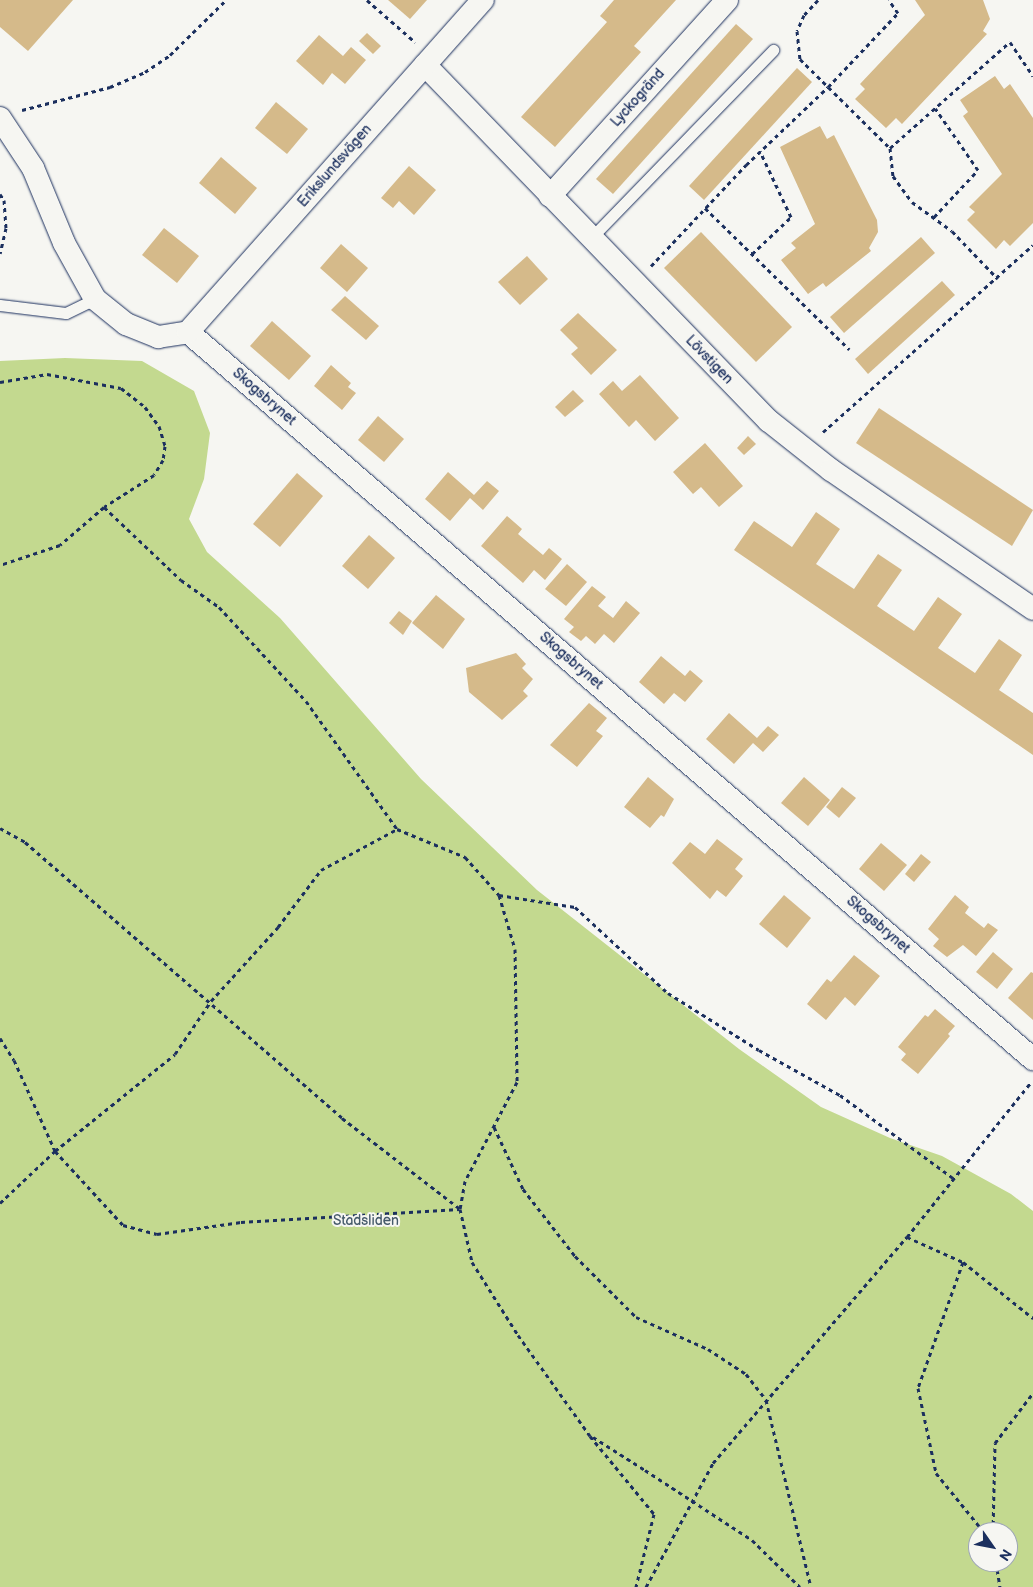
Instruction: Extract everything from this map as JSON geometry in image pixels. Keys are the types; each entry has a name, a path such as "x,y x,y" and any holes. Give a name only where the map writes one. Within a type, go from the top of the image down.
{"street":[{"name":"Erikslundsvägen","path":"188,332 482,0"},
{"name":"Lyckogränd","path":"550,196 727,0"},
{"name":"Lövstigen","path":"425,65 769,421 804,449 1033,609"},
{"path":"9,115 64,242 95,299 126,324 158,337 188,332"},
{"name":"Skogsbrynet","path":"188,332 1033,1059"}],"lane":[{"path":"591,238 773,50"},
{"path":"0,305 66,313 95,299"}],"path":[{"path":"9,115 110,87 145,72 170,55 226,0"},
{"path":"367,0 415,42 425,65"},
{"path":"818,0 804,15 797,32 800,59 890,148 893,176 912,202 934,217 998,278"},
{"path":"635,284 760,151 828,87 898,13 889,0"},
{"path":"890,148 1010,42 1033,76"},
{"path":"934,217 978,170 935,108"},
{"path":"752,254 791,217 760,151"},
{"path":"0,194 4,200 6,228 0,253"},
{"path":"705,208 848,349"},
{"path":"804,449 1033,245"},
{"path":"0,382 47,374 86,379 121,388 145,407 159,426 165,446 163,460 154,475 104,506 60,545 0,564"},
{"path":"104,506 182,580 219,607 306,700 397,829 465,857 499,895 516,949 517,1082 465,1180 460,1209 472,1262 518,1335 590,1436 654,1514 636,1587"},
{"path":"0,828 25,842 211,1001 342,1118 460,1209"},
{"path":"0,1203 55,1151 175,1054 211,1001 278,927 321,870 397,829"},
{"path":"499,895 575,907 668,993 759,1050 840,1095 953,1178"},
{"path":"0,1038 14,1060 55,1151 123,1225 157,1234 241,1222 460,1209"},
{"path":"646,1587 713,1463 907,1237 1033,1080"},
{"path":"494,1126 523,1189 575,1256 636,1317 708,1349 746,1374 766,1400 811,1587"},
{"path":"907,1237 963,1262 1033,1318"},
{"path":"963,1262 918,1388 936,1473 976,1522"},
{"path":"993,1522 995,1443 1033,1393"},
{"path":"590,1436 752,1540 800,1587"},
{"path":"998,1572 1000,1587"}],"green space":[{"name":"Stadsliden","path":"65,358 142,361 194,391 210,433 204,479 189,519 207,552 280,618 421,779 537,890 739,1049 821,1107 890,1138 942,1156 1011,1194 1033,1211 1033,1587 0,1587 0,361"}],"building":[{"path":"0,0 73,0 28,51 0,27"},
{"path":"388,0 427,0 410,19"},
{"path":"614,0 676,0 634,46 641,52 555,147 521,117 607,22 600,16"},
{"path":"915,0 983,0 990,19 983,31 987,34 902,124 896,118 886,128 855,99 865,89 860,84 925,15"},
{"path":"736,24 753,39 613,194 596,179"},
{"path":"367,33 381,46 373,54 359,41"},
{"path":"319,35 343,56 351,47 366,60 345,84 332,73 323,85 296,61"},
{"path":"797,68 812,82 704,200 689,186"},
{"path":"995,76 1004,89 1010,84 1033,118 1033,223 1010,246 1004,240 996,249 967,220 975,212 969,207 1002,174 963,116 968,112 960,100"},
{"path":"276,102 308,129 287,154 255,128"},
{"path":"820,126 827,139 834,135 877,220 878,232 869,248 871,251 826,287 823,283 808,294 781,260 796,248 791,243 815,224 780,147"},
{"path":"221,157 257,188 235,214 199,183"},
{"path":"409,166 436,190 414,215 399,201 393,208 381,198"},
{"path":"164,228 199,256 177,283 142,255"},
{"path":"701,232 792,327 756,362 664,268"},
{"path":"921,237 935,253 844,333 830,317"},
{"path":"341,244 368,268 347,292 320,268"},
{"path":"527,256 548,279 520,305 498,282"},
{"path":"942,281 955,295 868,374 855,359"},
{"path":"345,296 379,326 366,340 331,310"},
{"path":"578,313 617,350 591,375 571,354 578,348 560,330"},
{"path":"272,321 311,356 289,380 250,346"},
{"path":"331,365 351,383 348,387 356,393 342,410 314,386"},
{"path":"640,375 679,418 655,441 636,420 629,427 599,394 613,381 622,391"},
{"path":"573,390 584,401 565,417 555,407"},
{"path":"879,408 1033,510 1012,546 856,443"},
{"path":"378,416 404,439 384,462 358,440"},
{"path":"748,436 756,444 744,455 737,448"},
{"path":"705,443 743,486 719,507 701,487 693,494 673,472"},
{"path":"448,472 474,495 487,481 499,491 483,510 470,498 450,521 425,499"},
{"path":"297,473 323,496 280,547 253,524"},
{"path":"816,512 840,529 816,564 854,589 878,554 902,570 877,606 914,631 938,597 962,614 938,648 975,673 999,639 1022,655 999,690 1033,713 1033,755 734,550 754,521 792,547"},
{"path":"507,516 522,529 518,534 543,555 549,548 562,559 545,580 534,570 523,583 481,546"},
{"path":"369,535 395,558 368,589 342,566"},
{"path":"567,564 587,582 566,606 545,589"},
{"path":"592,586 606,597 598,606 613,618 626,601 640,613 614,643 604,634 595,644 586,636 581,641 569,632 574,627 564,619"},
{"path":"436,595 465,619 443,649 412,623"},
{"path":"399,611 412,621 403,635 389,623"},
{"path":"516,653 526,664 522,668 533,679 523,691 528,696 502,720 469,692 466,668"},
{"path":"661,656 685,676 690,670 703,681 685,702 674,693 664,704 639,682"},
{"path":"589,703 607,718 596,731 603,736 577,767 550,745"},
{"path":"729,713 757,738 768,726 779,735 763,752 753,743 734,764 706,739"},
{"path":"648,777 674,799 664,817 661,815 650,828 624,807"},
{"path":"804,777 830,800 808,826 781,803"},
{"path":"842,787 856,798 839,818 826,807"},
{"path":"717,839 743,859 735,869 743,876 726,897 717,890 710,899 672,863 690,842 705,854"},
{"path":"881,843 907,865 884,891 859,869"},
{"path":"921,854 931,862 914,882 905,874"},
{"path":"784,895 811,918 787,948 759,924"},
{"path":"955,895 969,907 965,913 984,928 988,923 998,930 976,956 963,945 947,957 933,946 939,939 928,929"},
{"path":"993,952 1013,969 997,989 976,972"},
{"path":"854,955 880,976 855,1006 845,997 826,1020 807,1004 827,979 831,982"},
{"path":"1031,972 1033,973 1033,1020 1008,998"},
{"path":"935,1009 955,1026 948,1034 950,1036 918,1074 901,1060 906,1054 898,1047 925,1015 928,1017"}]}
